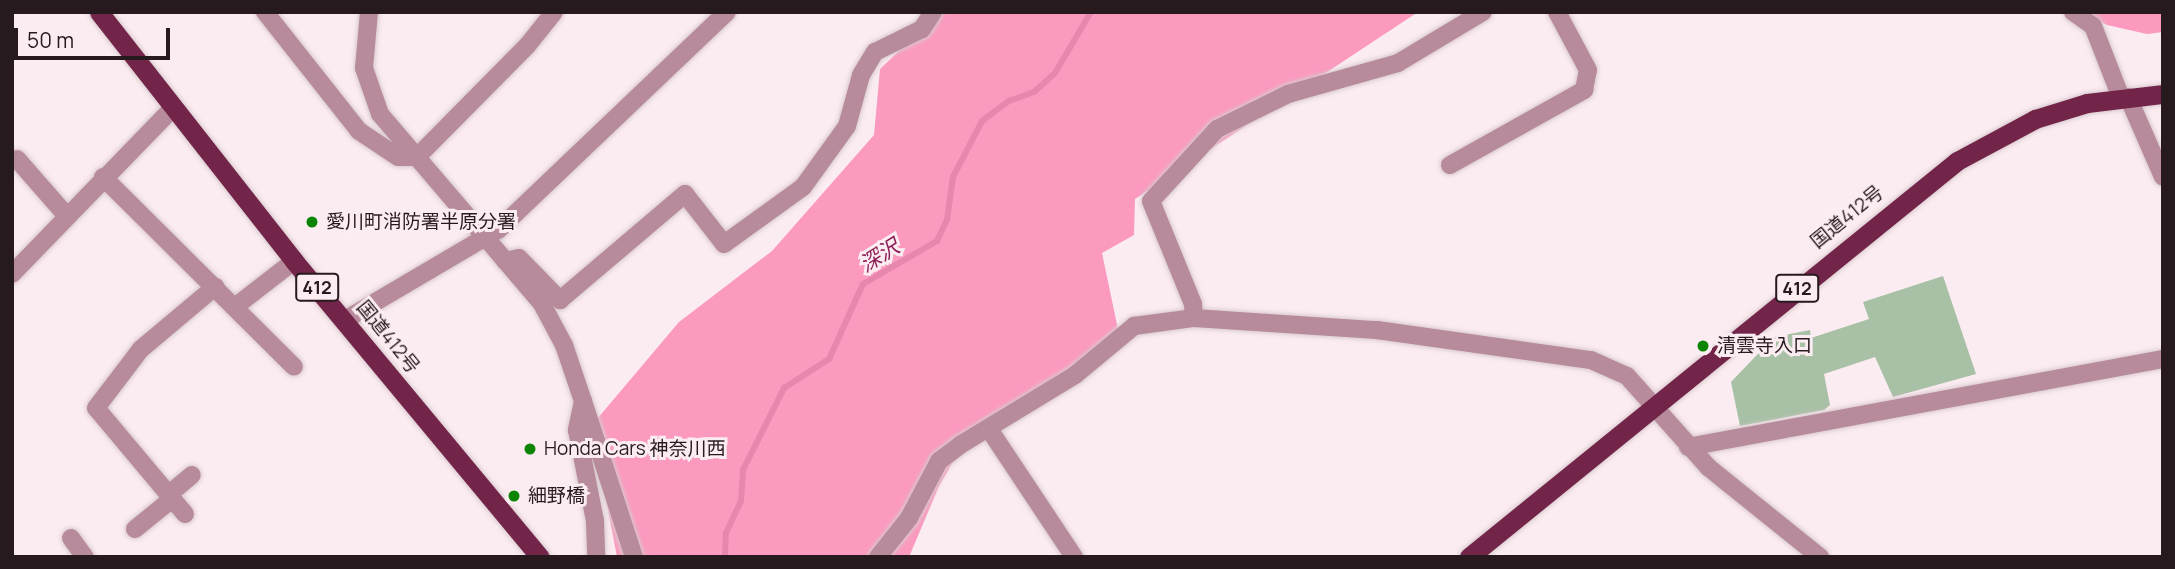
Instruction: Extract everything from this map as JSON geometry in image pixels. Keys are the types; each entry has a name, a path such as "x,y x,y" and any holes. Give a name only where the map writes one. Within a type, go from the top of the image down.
{"highway":[{"name":"国道412号","path":"99,12 294,261 540,557"},
{"name":"国道412号","path":"1469,557 1957,161 2035,119 2124,97 2163,94"}],"street":[{"path":"265,12 359,131 398,157 417,157 527,46 554,12"},
{"path":"369,12 364,68 368,90 380,114 505,261 554,324 583,401 634,557"},
{"path":"345,320 498,230 727,12"},
{"path":"505,261 519,258 559,300 685,194 724,244 803,187 847,126 861,75 875,52 922,29 933,12"},
{"path":"1194,318 1193,304 1151,201 1217,129 1288,94 1398,63 1483,12"},
{"path":"1450,165 1584,90 1588,70 1557,12"},
{"path":"2073,12 2093,26 2163,177"},
{"path":"12,275 50,241 65,215 173,108"},
{"path":"17,159 65,215"},
{"path":"103,177 236,306 294,367"},
{"path":"236,306 294,261"},
{"path":"185,514 96,408 139,368 141,349 215,287"},
{"path":"878,557 909,518 939,461 1075,375 1134,326 1194,318 1341,326 1551,352 1591,360 1626,376 1656,404 1661,419 1688,447 1819,556"},
{"path":"1688,447 2163,359"},
{"path":"583,401 577,430 595,521 596,557"},
{"path":"989,429 1074,557"},
{"path":"101,444 115,432"},
{"path":"135,529 192,475"},
{"path":"71,538 85,557"}],"shaded area":[{"path":"940,12 1418,12 1135,199 1134,235 1102,253 1120,339 968,436 939,486 909,557 617,557 592,425 679,322 772,251 874,135 880,69"},
{"path":"2081,12 2163,12 2163,32 2147,34 2107,25"}],"building":[{"path":"1943,276 1976,374 1893,397 1875,357 1824,374 1830,405 1824,410 1740,426 1731,382 1774,337 1810,330 1811,338 1869,319 1863,302"}],"waterway":[{"name":"深沢","path":"725,557 726,533 741,501 743,470 784,388 829,359 863,284 937,241 947,220 953,177 982,121 1009,101 1034,92 1055,73 1091,12"}],"place":[{"name":"愛川町消防署半原分署","path":"312,222"},
{"name":"清雲寺入口","path":"1703,346"},
{"name":"Honda Cars 神奈川西","path":"530,449"},
{"name":"細野橋","path":"514,496"}]}
